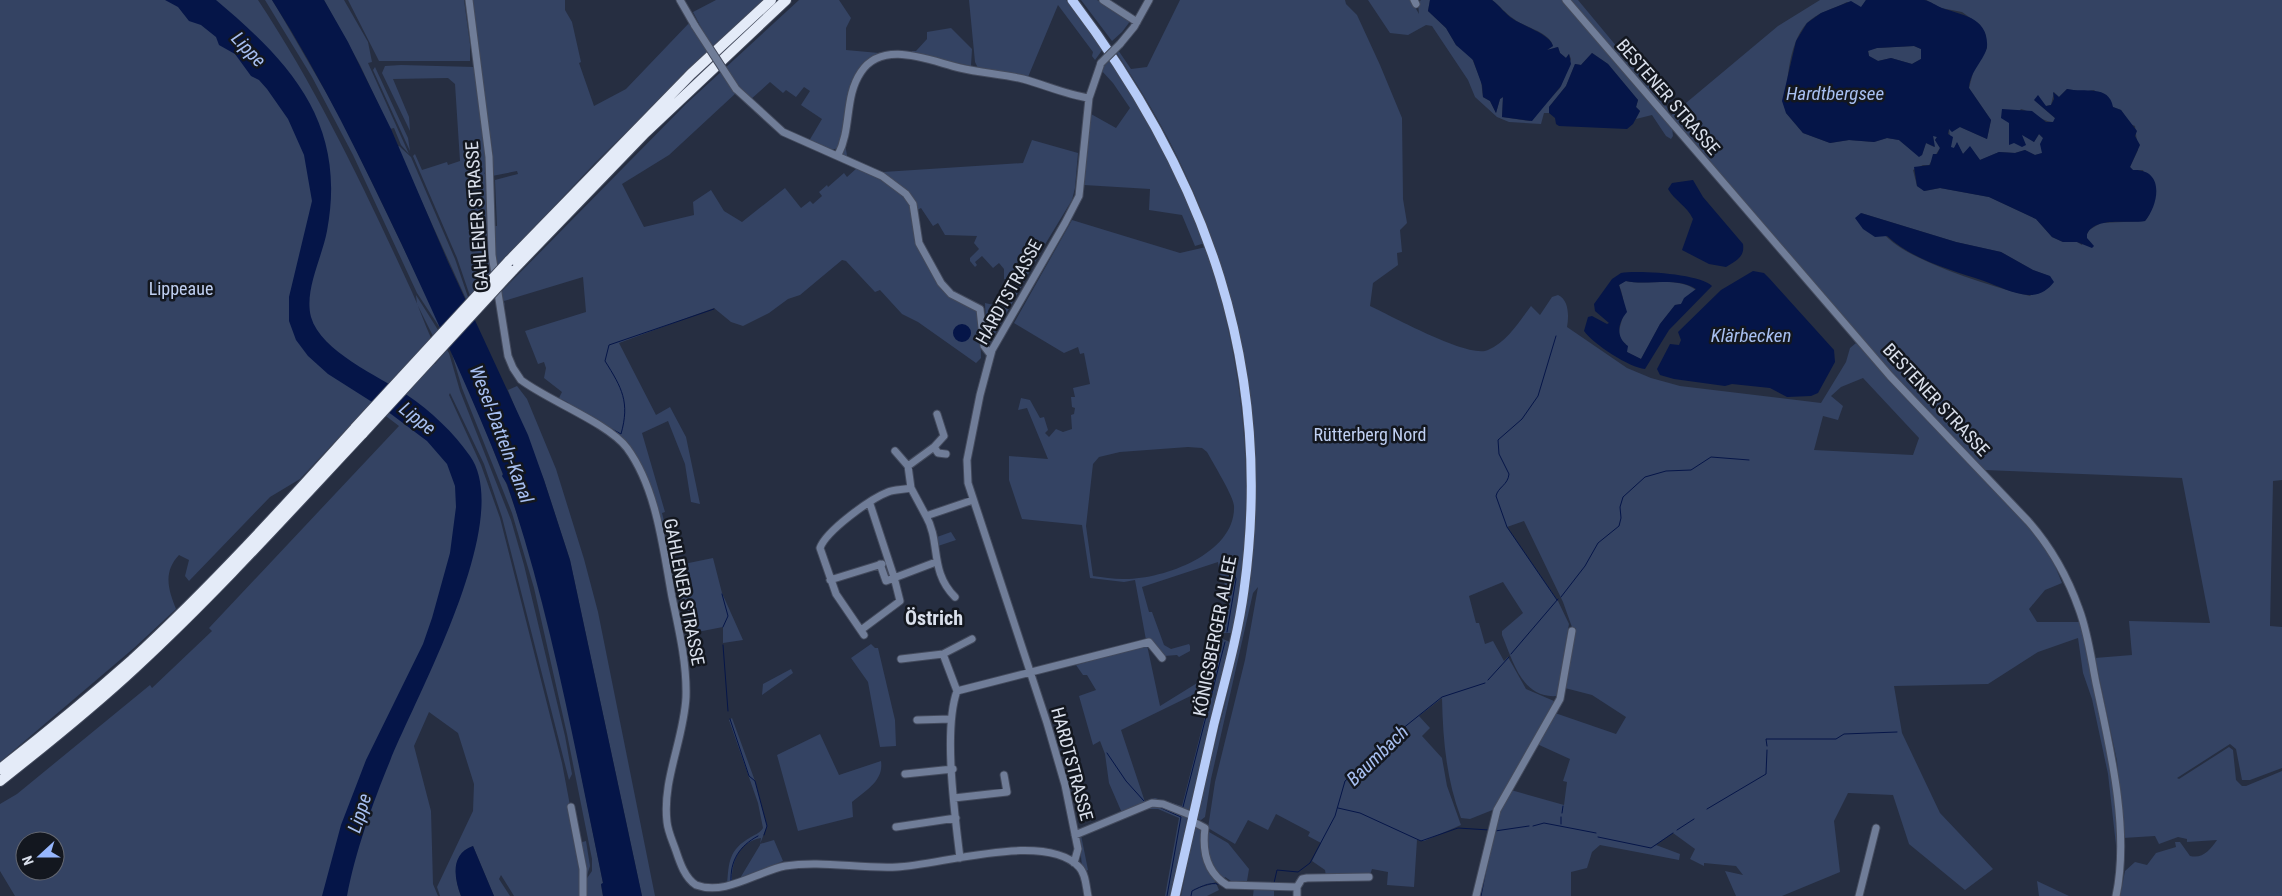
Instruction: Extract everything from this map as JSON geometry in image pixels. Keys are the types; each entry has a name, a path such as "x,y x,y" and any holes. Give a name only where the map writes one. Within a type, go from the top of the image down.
{"highway":[{"path":"0,781 58,735 188,610 645,133 786,0"},
{"path":"360,430 509,261 691,74 770,1"},
{"path":"0,769 134,663"}],"main road":[{"name":"KÖNIGSBERGER ALLEE","path":"1072,0 1143,103 1180,172 1208,239 1227,300 1241,363 1251,459 1251,525 1244,591 1175,896"}],"street":[{"name":"GAHLENER STRASSE","path":"469,0 489,157 492,255 508,356 521,380 620,441 634,459 648,491 661,542 683,653 686,698 667,799 667,824 685,873 691,882 703,893 718,892 729,890 769,871 788,866 896,867 1023,850 1057,856 1074,863"},
{"path":"680,0 736,89 783,132 888,179 911,200 914,208 916,233 922,250 951,294 980,309 984,346 990,354"},
{"path":"1103,0 1137,22"},
{"name":"HARDTSTRASSE","path":"1074,863 1078,849 1065,785 968,484 967,460 990,354 1074,207 1081,185 1088,98 1101,63 1120,44 1137,22 1149,0"},
{"name":"BESTENER STRASSE","path":"1566,0 1890,376 2028,521 2045,543 2073,595 2083,621 2112,758 2116,780 2122,872 2116,896"},
{"path":"838,155 845,139 850,96 854,84 869,64 890,55 919,58 960,68 1008,75 1088,98"},
{"path":"908,466 934,447 944,436 937,414"},
{"path":"934,447 938,453 946,454"},
{"path":"895,451 908,466 910,488 930,522 936,562 948,590 954,597"},
{"path":"870,504 900,599 899,604 862,632 836,594 820,552 822,544 835,529 886,492 910,488"},
{"path":"926,516 974,500"},
{"path":"830,580 889,561"},
{"path":"880,564 886,580 936,562"},
{"path":"1476,896 1497,810 1560,699 1572,631"},
{"path":"901,659 943,654 972,639"},
{"path":"957,691 1149,642 1162,658"},
{"path":"943,654 957,691 952,705 951,719 954,798 960,858"},
{"path":"917,720 951,719"},
{"path":"905,774 953,769"},
{"path":"954,798 1007,792 1004,775"},
{"path":"1076,835 1152,803 1163,804 1193,819 1205,828 1203,846 1205,858 1223,883 1230,886 1297,887"},
{"path":"571,807 583,869 583,896"},
{"path":"896,827 956,818"},
{"path":"1860,896 1876,828"},
{"path":"1074,863 1083,874 1088,896"},
{"path":"1297,896 1297,887 1302,879 1369,877"}],"green space":[{"name":"Lippeaue","path":"0,0 258,0 321,106 377,217 415,298 431,338 424,347 435,364 447,350 449,353 460,391 511,520 524,565 565,736 572,774 569,780 502,517 484,464 450,393 449,395 481,465 500,518 562,763 582,869 581,896 514,896 501,875 499,879 510,896 494,896 473,846 461,855 456,868 461,896 440,896 437,887 473,811 474,784 458,733 429,712 414,746 431,811 433,884 438,896 15,896 0,871 0,804 17,794 150,685 152,688 212,631 209,628 399,426 370,404 300,479 270,497 189,581 185,576 189,560 179,555 171,568 168,581 176,609 134,648 0,762"},
{"path":"265,0 272,0 342,120 441,326 440,328 417,293 353,155 312,77"},
{"path":"324,0 344,0 368,42 372,62 368,63 409,154 401,145 394,128 390,129 360,65"},
{"path":"348,0 464,0 470,44 470,61 379,61"},
{"path":"471,0 565,0 565,10 572,22 581,62 579,63 594,106 626,89 691,21 710,50 595,163 496,268 493,226 497,226 495,180 518,174 517,171 492,176 493,155"},
{"path":"716,0 763,0 712,48 693,12"},
{"path":"799,0 839,0 851,18 846,28 846,50 879,53 866,62 858,72 853,83 839,148 831,150 809,141 822,119 801,105 810,91 804,87 796,97 786,90 783,93 770,82 750,100 740,98 736,93 669,155 622,184 644,227 694,215 693,202 711,190 724,211 742,222 785,188 801,208 810,201 813,204 822,196 819,192 827,185 828,187 844,173 847,177 858,167 894,185 912,204 917,245 946,294 980,312 981,358 976,363 918,322 902,314 880,290 875,292 846,261 842,260 800,295 788,299 769,313 743,326 731,322 714,308 619,343 656,415 670,407 686,437 700,504 691,502 685,464 668,421 642,433 665,512 662,513 666,529 661,530 627,446 558,400 562,392 544,378 546,368 544,362 538,364 525,331 586,312 583,277 504,301 505,306 499,294 686,104"},
{"path":"969,0 1066,0 1103,49 1095,60 1092,56 1093,52 1058,5 1028,77 978,68 975,62"},
{"path":"1081,0 1097,0 1131,20 1112,41"},
{"name":"Rütterberg Nord","path":"1180,0 1345,0 1346,4 1357,15 1402,118 1403,199 1407,223 1400,230 1402,252 1397,253 1398,265 1373,283 1370,306 1448,343 1478,351 1488,350 1507,337 1531,306 1540,315 1552,297 1558,295 1562,297 1566,304 1568,313 1567,327 1627,368 1651,378 1680,386 1821,403 1846,362 1850,348 1856,343 2028,522 2051,556 2062,583 2045,590 2029,609 2037,622 2082,622 2102,716 2115,798 2119,872 2108,774 2092,699 2083,673 2078,638 2038,652 1988,684 1894,686 1902,733 1940,813 1993,869 1965,890 1909,844 1893,795 1848,793 1834,821 1840,872 1782,896 1736,896 1725,871 1743,875 1736,866 1704,863 1704,866 1690,859 1695,849 1673,833 1654,846 1656,845 1680,854 1679,860 1600,845 1592,852 1587,868 1571,872 1571,896 1478,896 1498,812 1511,790 1564,805 1567,782 1563,781 1570,759 1537,744 1555,713 1616,734 1626,717 1592,695 1565,688 1576,628 1573,630 1563,602 1524,521 1507,527 1558,601 1569,624 1557,696 1545,695 1535,691 1527,685 1515,667 1502,631 1523,613 1503,582 1469,596 1476,623 1479,623 1485,644 1493,641 1504,661 1508,657 1526,689 1554,701 1495,809 1470,819 1461,818 1452,788 1444,744 1442,698 1419,716 1430,728 1422,736 1442,758 1447,786 1461,825 1424,841 1417,840 1414,887 1387,885 1388,872 1372,869 1370,875 1326,876 1325,870 1312,861 1321,843 1308,836 1310,832 1276,814 1268,830 1248,820 1235,844 1208,828 1215,782 1245,660 1258,587 1253,593 1211,779 1205,817 1201,820 1196,819 1231,677 1248,591 1255,483 1252,429 1237,323 1223,272 1205,221 1169,140 1116,52 1118,50 1131,69 1147,67","holes":["1863,378 1919,438 1913,455 1814,450 1823,416 1838,420 1843,406 1831,396 1841,387"]},
{"path":"1368,0 1411,0 1419,14 1418,3 1421,0 1430,0 1428,11 1446,28 1456,45 1471,56 1481,81 1483,97 1490,101 1496,113 1500,99 1503,97 1502,117 1530,121 1560,88 1571,59 1569,54 1566,58 1560,53 1558,47 1547,50 1553,46 1547,37 1518,22 1492,0 1564,0 1672,127 1673,136 1671,139 1666,136 1652,115 1636,119 1640,111 1636,107 1638,100 1608,64 1592,53 1581,65 1575,64 1566,86 1549,107 1549,113 1544,113 1541,124 1509,122 1497,117 1475,97 1468,80 1432,26 1426,25 1408,35 1390,33"},
{"path":"1569,0 1578,0 1672,113 1664,110"},
{"path":"1820,0 1866,0 1861,8 1847,2 1810,20 1795,43 1789,66 1786,113 1803,133 1830,143 1849,140 1874,142 1887,138 1899,140 1919,156 1922,155 1926,143 1934,147 1933,135 1937,137 1935,140 1940,148 1929,165 1923,165 1913,170 1917,186 1925,191 1940,188 1989,197 2036,219 2052,237 2063,242 2077,242 2082,245 2089,230 2101,223 2145,221 2149,215 2152,203 2143,170 2133,170 2130,167 2138,150 2135,126 2130,124 2121,110 2113,107 2094,90 2082,92 2067,89 2059,97 2054,92 2051,105 2046,106 2034,100 2056,119 2054,122 2021,109 2009,123 2034,142 2039,134 2043,138 2043,153 2035,155 2025,150 2015,153 1999,152 1980,160 1970,147 1963,154 1957,143 1954,148 1951,148 1949,128 1960,127 1987,139 1991,120 1969,88 1974,69 1987,48 1985,33 1979,24 1962,12 1941,8 1926,0 2282,0 2282,480 2273,481 2270,626 2282,627 2282,768 2250,780 2242,780 2236,749 2230,744 2177,778 2179,779 2229,747 2233,750 2236,780 2242,786 2282,771 2282,896 2120,896 2125,871 2135,862 2147,865 2156,853 2176,847 2175,842 2180,842 2190,856 2199,856 2209,850 2217,840 2187,842 2187,839 2178,837 2159,844 2155,836 2123,838 2117,761 2095,658 2132,655 2129,621 2210,623 2182,478 1985,470 1877,358 1668,118 1778,26","holes":["1861,213 1956,242 2001,252 2033,270 2049,276 2030,296 1981,282 1911,254 1893,242"]},
{"path":"951,28 972,49 971,66 912,53 927,39 927,32"},
{"path":"1914,46 1921,49 1921,59 1912,64 1891,58 1878,61 1869,56 1868,50 1877,48"},
{"path":"1109,59 1135,99 1176,174 1205,243 1195,246 1182,215 1149,210 1150,189 1084,185 1091,114 1116,128 1130,108 1113,83 1101,70"},
{"path":"385,66 475,67 485,142 486,172 484,173 487,176 491,272 470,296 457,258 413,156 415,154 422,170 447,162 448,165 460,161 455,84 448,78 393,79 409,117 410,131 382,73"},
{"path":"375,67 408,138 410,151 373,70"},
{"path":"1032,140 1078,153 1075,188 1072,200 1041,251 1032,254 1024,264 1020,261 1014,264 1014,270 1018,273 1012,281 1004,279 1004,269 999,263 993,268 982,256 975,262 977,265 975,267 970,261 970,258 979,249 974,243 977,236 945,235 938,223 933,226 921,208 917,210 912,199 840,153 845,143 847,156 883,172 1023,163"},
{"path":"399,146 411,157 455,259 468,297 466,299 397,147"},
{"path":"1072,220 1180,253 1206,247 1231,342 1244,438 1245,534 1232,633 1219,633 1220,626 1227,622 1225,609 1229,607 1218,562 1142,587 1149,612 1152,612 1164,645 1171,649 1189,644 1190,646 1190,651 1179,657 1177,655 1164,656 1146,640 1135,580 1124,582 1090,578 1082,525 1022,519 1009,480 1009,456 1048,459 1027,408 1018,410 1021,398 1030,400 1040,418 1044,417 1048,430 1045,433 1049,437 1056,429 1063,432 1072,429 1071,415 1074,414 1075,408 1072,407 1071,397 1075,397 1073,388 1090,384 1084,353 1080,354 1078,347 1064,353 1014,323","holes":["1188,447 1202,448 1207,452 1227,488 1234,506 1231,523 1223,538 1194,561 1157,575 1123,579 1093,576 1086,526 1093,464 1099,457 1120,452"]},
{"path":"1036,253 1040,253 987,348 985,303 998,306 1002,288 1014,285"},
{"path":"1625,281 1680,283 1696,290 1681,304 1675,305 1660,324 1641,359 1627,352 1626,344 1622,341 1619,333 1624,309 1619,285"},
{"path":"416,295 438,330 433,336 417,304"},
{"path":"450,347 505,480 532,562 553,641 603,883 601,885 603,896 584,896 585,881 592,871 592,859 567,734 534,588 512,513 462,388"},
{"path":"517,386 527,399 556,469 584,559 598,612 655,896 642,896 570,560 544,480 508,390"},
{"path":"951,532 956,540 938,546 937,537"},
{"path":"713,558 722,593 743,640 723,643 723,627 687,634 674,566"},
{"path":"1218,637 1230,642 1189,810 1158,802 1122,813 1109,783 1105,754 1100,741 1093,745 1079,696 1096,690 1087,675 1083,675 1076,665 1147,645 1160,706 1202,680 1200,675 1214,668 1221,644","holes":["1213,685 1182,806 1155,798 1145,802 1121,730"]},
{"path":"871,644 878,648 895,720 896,746 880,747 868,682 851,658"},
{"path":"791,669 793,673 762,695 763,684"},
{"path":"732,718 755,781 767,826 760,843 761,838 753,840 742,848 733,868 732,883 727,885 729,864 734,852 743,842 763,828 758,803 729,720"},
{"path":"820,734 839,775 881,761 880,774 868,789 852,802 853,817 798,831 777,755"},
{"path":"1157,804 1187,818 1172,896 1165,896 1179,818 1158,809 1145,809 1081,835 1088,870 1086,871 1082,867 1079,835 1145,807"},
{"path":"1195,826 1202,830 1203,858 1216,882 1191,890 1216,883 1219,890 1207,896 1181,896"},
{"path":"1209,832 1228,843 1249,869 1247,881 1231,881 1225,877 1223,881 1207,852 1206,846"},
{"path":"774,840 783,861 739,880 760,845"},
{"path":"586,841 590,866 587,875 579,843"},
{"path":"2037,881 2069,896 2039,896"},
{"path":"1254,887 1274,887 1274,896 1253,896"}],"water":[{"name":"Lippe","path":"165,0 216,0 268,48 290,73 308,99 321,128 329,159 331,193 325,241 314,274 310,296 309,307 311,317 317,330 338,352 407,395 442,423 470,456 481,485 480,522 471,563 457,608 377,793 360,845 347,896 322,896 341,825 366,760 423,644 432,618 450,553 456,507 455,486 447,464 427,441 391,414 328,374 308,356 296,340 289,321 289,297 312,201 304,155 288,119 259,80 251,76 235,54 219,45 216,37 201,25 189,21 178,7"},
{"name":"Wesel-Datteln-Kanal","path":"272,0 324,0 348,42 391,129 448,262 528,435 570,560 642,896 603,896 601,884 603,883 561,682 537,582 507,484 454,359 372,182 308,59"},
{"path":"1430,0 1492,0 1507,15 1547,38 1553,46 1547,50 1558,47 1560,53 1566,58 1569,54 1571,64 1561,86 1532,121 1502,117 1503,97 1500,99 1496,113 1490,101 1483,97 1482,85 1473,60 1456,45 1446,28 1428,11"},
{"name":"Hardtbergsee","path":"1866,0 1924,0 1979,23 1986,37 1987,47 1972,76 1969,88 1991,120 1987,139 1960,127 1952,132 1949,129 1948,134 1953,137 1951,147 1954,148 1957,142 1963,154 1970,146 1980,160 1999,152 2015,153 2025,150 2035,155 2042,153 2040,144 2043,138 2039,134 2034,142 2022,135 2026,145 2022,147 2014,143 2009,145 2009,123 2001,118 2002,109 2032,111 2046,122 2053,122 2055,118 2034,100 2038,95 2046,106 2051,105 2054,99 2053,92 2059,97 2067,89 2095,91 2107,95 2113,107 2121,110 2137,131 2135,136 2140,145 2130,167 2133,170 2143,171 2155,181 2156,197 2154,206 2145,221 2104,223 2091,228 2087,238 2094,246 2092,248 2077,242 2063,242 2052,237 2036,219 1989,197 1940,188 1924,191 1917,186 1914,167 1930,165 1933,154 1937,154 1940,148 1935,140 1937,137 1933,136 1935,147 1926,143 1922,155 1919,157 1899,140 1887,138 1874,142 1849,140 1830,143 1803,133 1786,113 1782,101 1796,41 1807,23 1821,13 1851,1 1861,7","holes":["1914,46 1921,49 1921,59 1912,64 1891,58 1878,61 1869,56 1868,51 1877,48"]},
{"path":"1592,53 1608,64 1638,100 1636,107 1640,111 1633,124 1627,129 1559,126 1556,124 1555,118 1549,113 1549,107 1566,86 1575,64 1581,65"},
{"path":"1693,180 1703,197 1743,244 1741,255 1736,261 1726,267 1709,264 1682,250 1693,219 1668,189 1672,183"},
{"path":"1861,213 1956,242 2001,252 2033,270 2050,276 2054,282 2049,288 2039,293 2032,295 2022,294 1946,268 1908,252 1887,236 1875,237 1863,229 1855,218"},
{"name":"Klärbecken","path":"1753,271 1764,273 1834,350 1835,362 1818,393 1811,396 1787,397 1770,388 1732,384 1725,386 1674,379 1660,375 1657,369 1670,344 1679,345 1681,340 1678,332 1721,290"},
{"name":"Klärbecken","path":"1621,273 1654,273 1696,278 1712,286 1669,330 1645,369 1638,368 1612,354 1595,342 1584,331 1588,317 1592,316 1607,324 1609,323 1595,311 1594,304 1612,279","holes":["1626,281 1680,283 1696,289 1684,298 1681,304 1675,305 1660,324 1641,359 1627,352 1628,346 1621,339 1619,330 1621,321 1627,312 1619,285"]},
{"path":"962,324 970,329 971,333 966,341 962,342 954,337 953,333 958,325"},
{"path":"473,846 494,896 461,896 456,874 457,861 460,855"}],"waterway":[{"path":"601,423 621,434 624,423 623,396 616,379 605,361 609,345 714,309"},
{"path":"1556,336 1538,396 1522,419 1498,440 1499,454 1509,474 1507,481 1496,496 1507,527 1557,600"},
{"path":"562,400 568,403"},
{"name":"Baumbach","path":"1561,597 1585,566 1598,543 1619,526 1621,518 1620,507 1623,497 1645,477 1666,471 1691,470 1711,457 1749,460"},
{"path":"1227,632 1236,579 1230,560"},
{"path":"722,594 728,616 723,627"},
{"name":"Baumbach","path":"1511,654 1558,599"},
{"path":"1183,807 1225,642"},
{"path":"723,645 728,711"},
{"name":"Baumbach","path":"1488,680 1509,657"},
{"name":"Baumbach","path":"1268,883 1274,883 1277,870 1298,872 1310,863 1335,816 1345,781 1383,750 1387,741 1442,697 1485,683"},
{"path":"730,719 749,776 755,781 767,826 764,835"},
{"path":"1767,746 1766,739 1836,739 1844,734 1897,732"},
{"path":"1707,809 1766,774 1767,750"},
{"path":"1107,753 1126,781 1144,801"},
{"path":"1562,813 1563,806"},
{"path":"1159,807 1181,817 1167,896"},
{"path":"1338,808 1360,813 1421,841 1458,828 1489,830"},
{"path":"1561,817 1561,824"},
{"path":"1677,830 1694,819"},
{"path":"1533,826 1544,823 1596,833"},
{"path":"1495,831 1529,826"},
{"path":"1598,837 1651,848 1673,833"},
{"path":"731,882 732,867 737,855 746,844 758,836"},
{"path":"1201,847 1204,862"},
{"path":"1481,896 1487,865"},
{"name":"Baumbach","path":"1214,878 1217,882"},
{"name":"Baumbach","path":"1191,896 1192,891 1208,884 1223,886"}],"district":[{"name":"Östrich","path":"934,618"}]}
